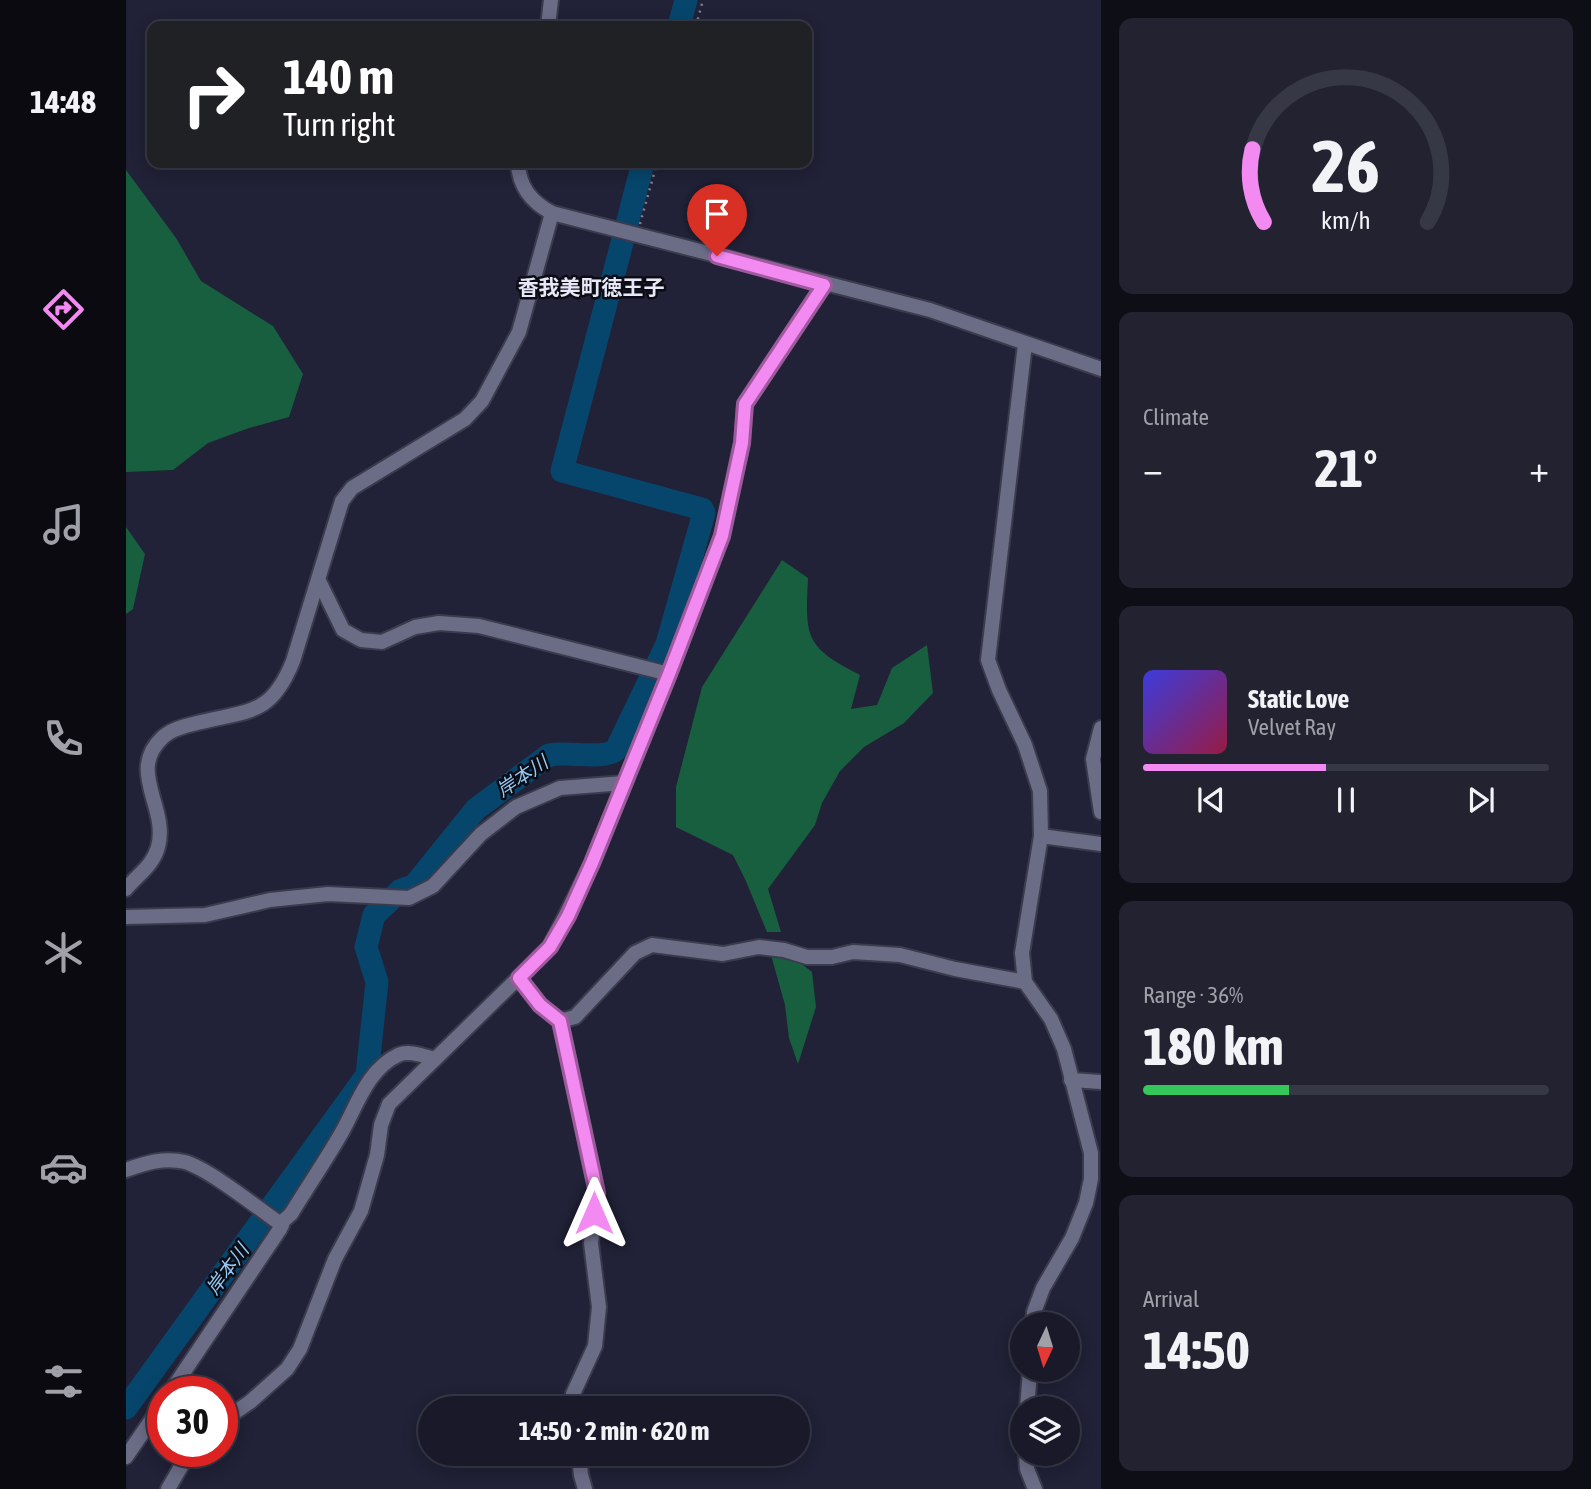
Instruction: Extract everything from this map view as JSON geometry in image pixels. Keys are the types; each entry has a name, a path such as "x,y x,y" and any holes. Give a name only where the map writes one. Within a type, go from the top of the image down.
{"street":[{"path":"549,21 551,0"},
{"path":"519,168 528,196 552,213 824,285 930,310 1101,369"},
{"path":"126,889 149,866 157,851 161,834 160,820 145,781 148,758 162,738 180,727 257,708 270,701 284,685 319,581 342,501 352,488 466,419 482,401 519,332 552,213"},
{"path":"238,1410 287,1369 300,1349 335,1258 362,1211 389,1104 550,947 568,916 669,674 722,536 742,443 745,404 824,285"},
{"path":"1025,344 988,660 1025,745 1040,791 1041,836 1022,953 1025,982 1051,1019 1064,1049 1091,1153 1091,1179 1086,1203 1072,1238 1039,1298 1036,1312"},
{"path":"319,581 343,630 361,640 382,642 415,627 439,623 479,625 669,674"},
{"path":"1101,728 1093,759 1101,812"},
{"path":"126,917 205,915 270,900 328,894 409,898 433,887 481,834 516,807 560,788 624,783"},
{"path":"1041,836 1101,844"},
{"path":"560,1021 575,1017 635,953 652,944 723,954 759,947 784,950 807,957 832,957 853,952 900,955 1025,982"},
{"path":"519,978 540,1005 560,1021 597,1193 591,1243 599,1307 595,1346 573,1396"},
{"path":"181,1376 343,1130 369,1082 389,1061 401,1054 416,1054 435,1059"},
{"path":"1072,1080 1101,1083"},
{"path":"126,1170 154,1160 186,1162 282,1225"},
{"path":"126,1457 147,1426"},
{"path":"580,1466 585,1489"},
{"path":"1027,1466 1035,1489"},
{"path":"168,1489 181,1467"}],"path":[{"path":"697,21 703,0"},
{"path":"637,234 656,168"}],"green space":[{"path":"126,170 176,238 201,281 273,326 303,374 289,417 208,443 173,470 126,472"},
{"path":"126,527 145,554 133,609 126,614"},
{"path":"782,560 808,578 807,615 812,638 828,656 860,675 851,709 877,705 892,668 927,645 933,693 904,723 864,747 840,771 822,803 815,825 768,889 781,932 767,932 733,855 676,827 676,787 702,687"},
{"path":"771,955 794,958 812,972 816,1007 798,1064 789,1038 785,1005"}],"waterway":[{"name":"岸本川","path":"680,21 686,0"},
{"name":"岸本川","path":"126,1408 367,1075 377,982 366,947 374,915 401,890 414,886 476,809 549,755 594,755 616,750 667,644 704,513 702,509 562,471 642,168"}],"district":[{"name":"香我美町徳王子","path":"591,287"}],"route":[{"path":"594,1213 597,1193 560,1021 540,1005 519,978 550,947 568,916 669,674 722,536 742,443 745,404 824,285 717,256"}]}
